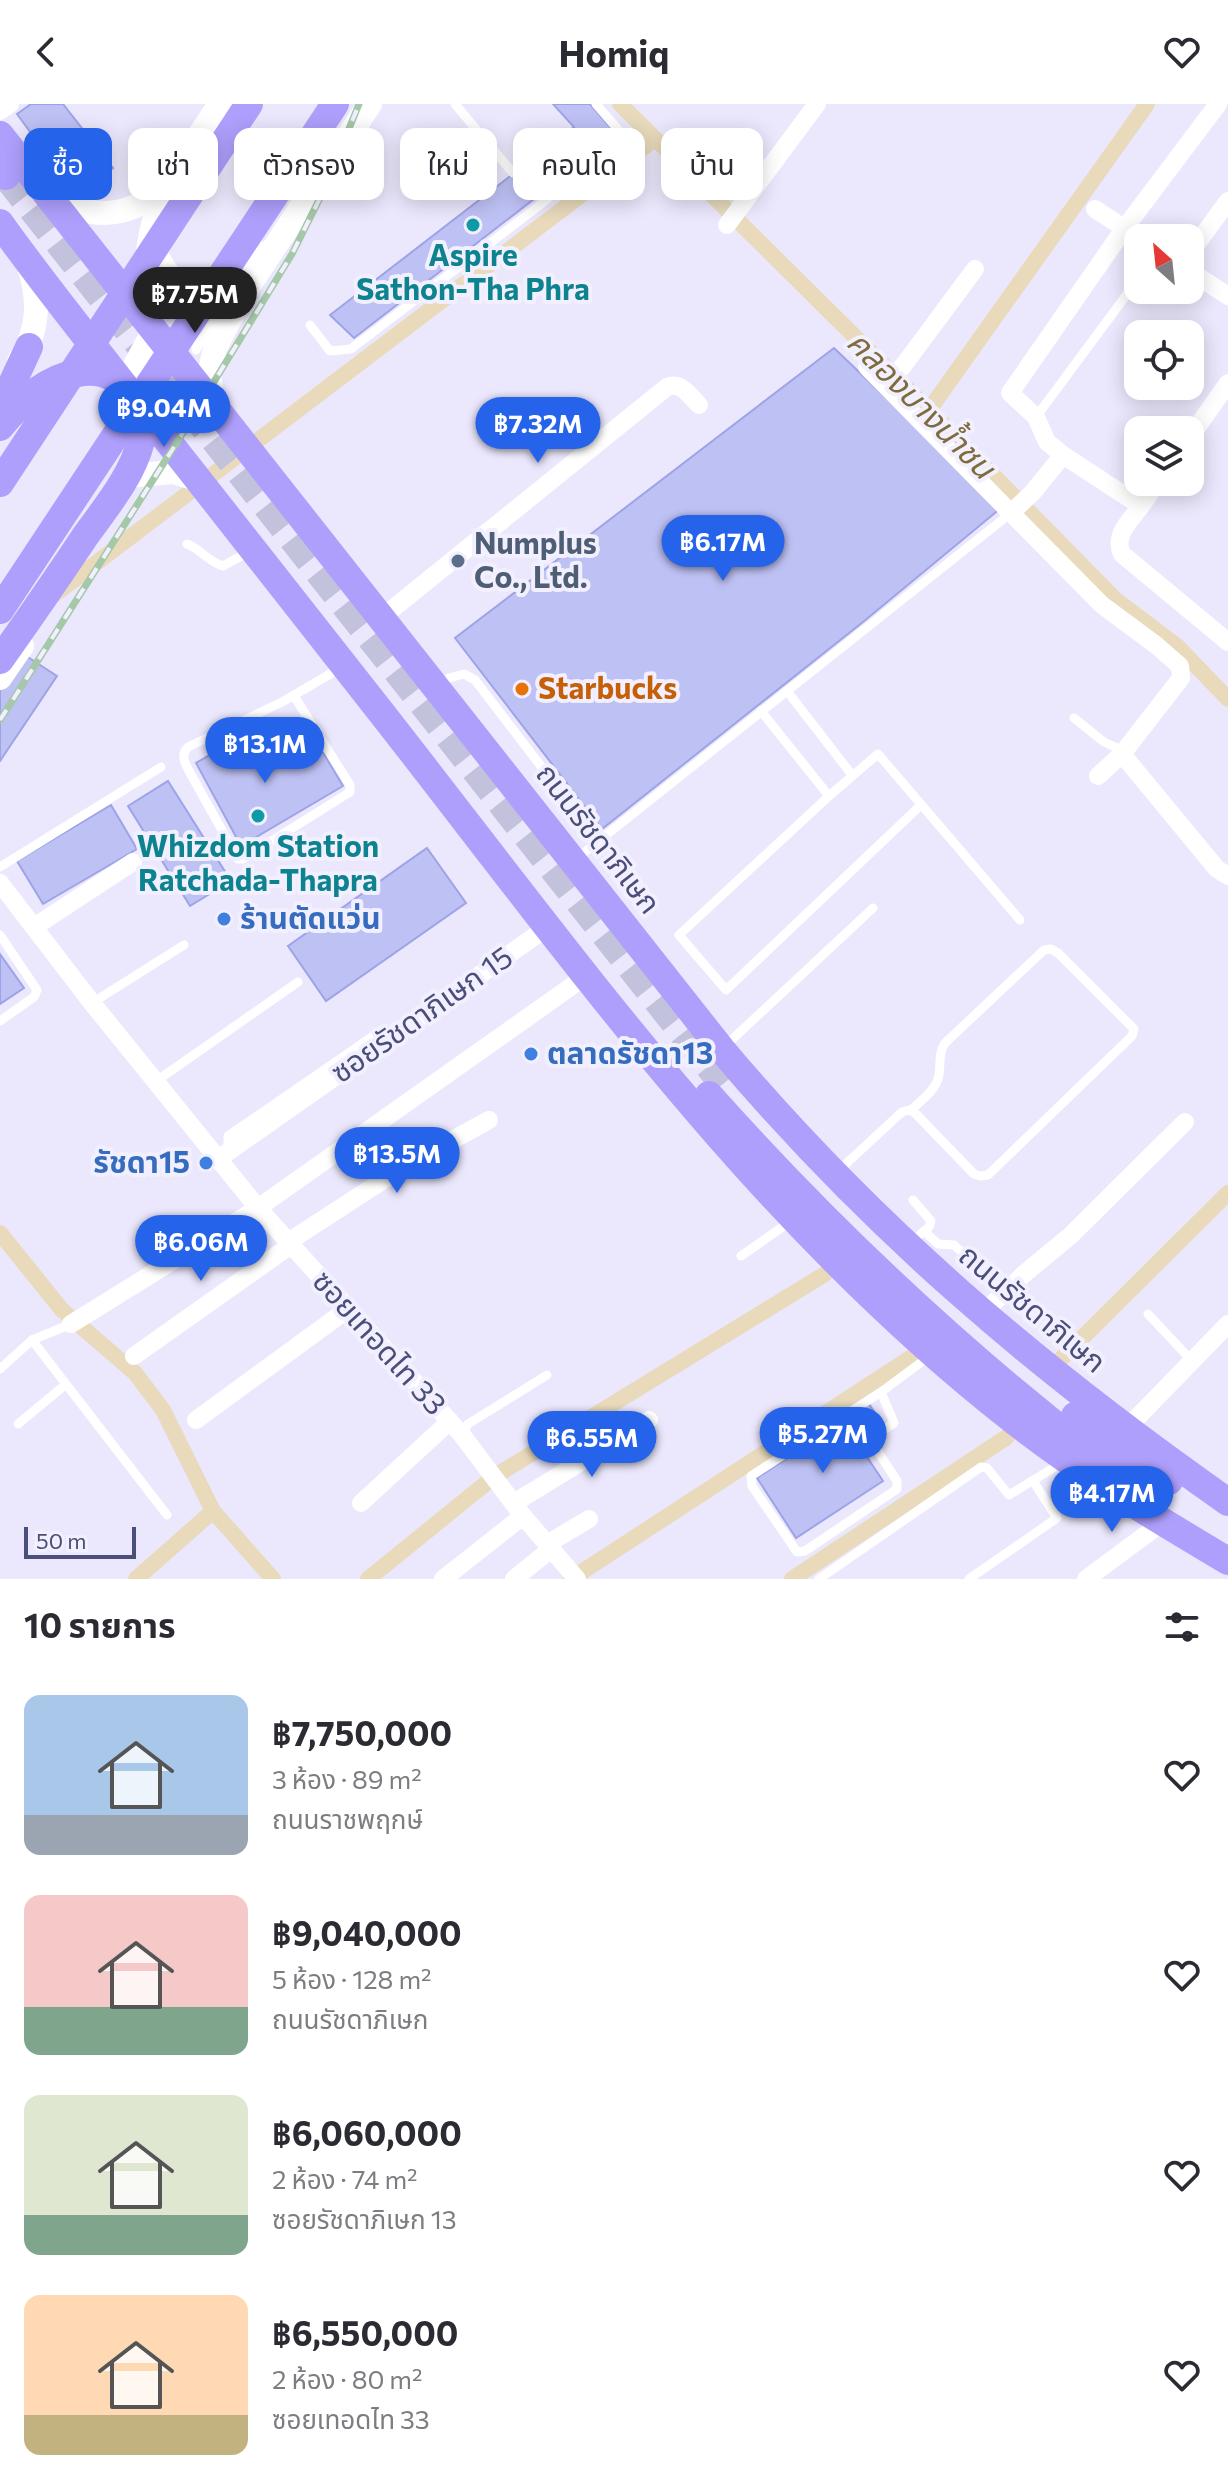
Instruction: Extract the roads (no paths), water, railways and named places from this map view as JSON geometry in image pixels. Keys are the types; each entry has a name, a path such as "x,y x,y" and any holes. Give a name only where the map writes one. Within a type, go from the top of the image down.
{"main road":[{"path":"207,128 220,104"},
{"path":"0,483 249,104"},
{"path":"215,408 209,375 215,348 254,278 370,104"},
{"path":"0,610 326,106"},
{"name":"ถนนรัชดาภิเษก","path":"0,135 13,174 154,330 192,362 215,408 380,619 722,1050 833,1175 915,1239 982,1314 1126,1429 1228,1502"},
{"path":"13,174 82,210 108,215 147,200"},
{"path":"124,386 154,330 146,294 152,234 169,200"},
{"path":"0,223 196,479 586,976 707,1126 793,1220 868,1295 1012,1419 1066,1460 1228,1561"},
{"path":"152,234 160,264 171,277 202,295 228,293"},
{"path":"0,410 29,347 37,308 27,260"},
{"path":"154,330 181,329 195,323 228,293 254,278"},
{"path":"0,389 29,347"},
{"path":"0,427 36,392 62,377 93,371 106,374 124,386 139,411 142,438 99,532 0,678"},
{"path":"127,476 174,472 196,479"},
{"path":"0,660 127,476"},
{"path":"1228,1517 1123,1453 963,1325 716,1090 827,1222 951,1339 1072,1439 1228,1553"}],"street":[{"path":"0,111 10,104"},
{"path":"727,225 817,104"},
{"path":"1138,224 1218,104"},
{"path":"1204,234 1228,201"},
{"path":"1095,209 1124,229"},
{"path":"1124,243 1011,391 1011,397 1036,417 1047,442 1141,506"},
{"path":"889,381 975,269"},
{"path":"1204,280 1228,296"},
{"path":"867,367 889,381 1102,605 1180,666 1181,678 1123,752 1098,776"},
{"path":"1204,417 1228,383"},
{"path":"380,619 667,387 674,384 680,386 699,405"},
{"path":"1014,510 1063,455"},
{"path":"1148,496 1119,537 1122,554 1228,642"},
{"path":"1123,752 1217,869 1228,876"},
{"path":"34,927 133,862"},
{"name":"ซอยเทอดไท 33","path":"0,883 155,1082 223,1155 258,1208 456,1428 518,1510 577,1579"},
{"name":"ซอยรัชดาภิเษก 15","path":"223,1155 548,927"},
{"path":"71,1324 258,1208 586,976"},
{"path":"134,1356 405,1166 489,1120"},
{"path":"982,1314 1070,1236 1185,1122"},
{"path":"196,1420 348,1309"},
{"path":"1126,1429 1225,1333"},
{"path":"443,1579 518,1510 649,1420"},
{"path":"361,1503 456,1428"},
{"path":"514,1579 549,1546 589,1519"},
{"path":"1086,1579 1163,1522"}],"lane":[{"path":"218,131 238,104"},
{"path":"455,104 513,173"},
{"path":"310,325 330,351 351,349 619,140 621,133 596,104"},
{"path":"192,362 195,323 202,295 213,271 326,106"},
{"path":"192,362 228,293 267,232"},
{"path":"1036,417 1124,298"},
{"path":"572,862 1014,510"},
{"path":"187,544 214,564 223,566 253,549"},
{"path":"294,696 350,785 350,792 243,859 238,859 189,771 183,758 184,752 188,747 294,696 345,665"},
{"path":"435,688 449,678 464,674 475,680 599,842"},
{"path":"787,691 852,775"},
{"path":"761,711 829,796"},
{"path":"1074,718 1104,742 1123,752"},
{"path":"921,805 726,990 679,935 878,754 1020,920"},
{"path":"0,867 161,767"},
{"path":"722,1050 873,908"},
{"path":"0,935 37,988 34,997 0,1021"},
{"path":"92,1003 184,945"},
{"path":"833,1175 902,1112 911,1110 929,1093 938,1079 940,1053 945,1043 1044,950 1055,951 1134,1029 1132,1036 986,1176 974,1174 911,1110"},
{"path":"155,1082 298,982"},
{"path":"223,1155 228,1136 382,1030"},
{"path":"913,1200 931,1221 915,1239 954,1245 978,1267"},
{"path":"741,1256 793,1220"},
{"path":"1148,1314 1193,1361"},
{"path":"0,1369 32,1340 71,1324"},
{"path":"32,1340 167,1515"},
{"path":"881,1392 894,1423 875,1436 873,1444 898,1482 896,1491 805,1551 797,1552 752,1486 751,1476 881,1392 933,1353"},
{"path":"456,1428 468,1424 547,1375"},
{"path":"18,1424 65,1385"},
{"path":"819,1579 983,1467 1008,1495 1066,1460"},
{"path":"969,1579 1057,1518 1033,1481"}],"waterway":[{"name":"คลองบางน้ำชน","path":"620,104 1116,600 1178,647 1228,699"},
{"path":"929,410 1147,104"},
{"path":"54,595 655,139"},
{"path":"1060,1360 1228,1193"},
{"path":"0,1233 62,1310 135,1373 163,1410 213,1511 273,1579"},
{"path":"368,1579 495,1476 825,1274"},
{"path":"571,1579 921,1351"},
{"path":"792,1579 1007,1437"},
{"path":"136,1579 213,1511"}],"tunnel":[{"path":"6,176 723,1084"}],"railway":[{"path":"0,720 179,439 292,254 325,188 359,104"}],"place":[{"name":"Aspire Sathon-Tha Phra","path":"473,225"},
{"name":"Numplus Co., Ltd.","path":"458,561"},
{"name":"Starbucks","path":"522,689"},
{"name":"Whizdom Station Ratchada-Thapra","path":"258,816"},
{"name":"ร้านตัดแว่น","path":"224,919"},
{"name":"ตลาดรัชดา13","path":"531,1054"},
{"name":"รัชดา15","path":"206,1163"}]}
